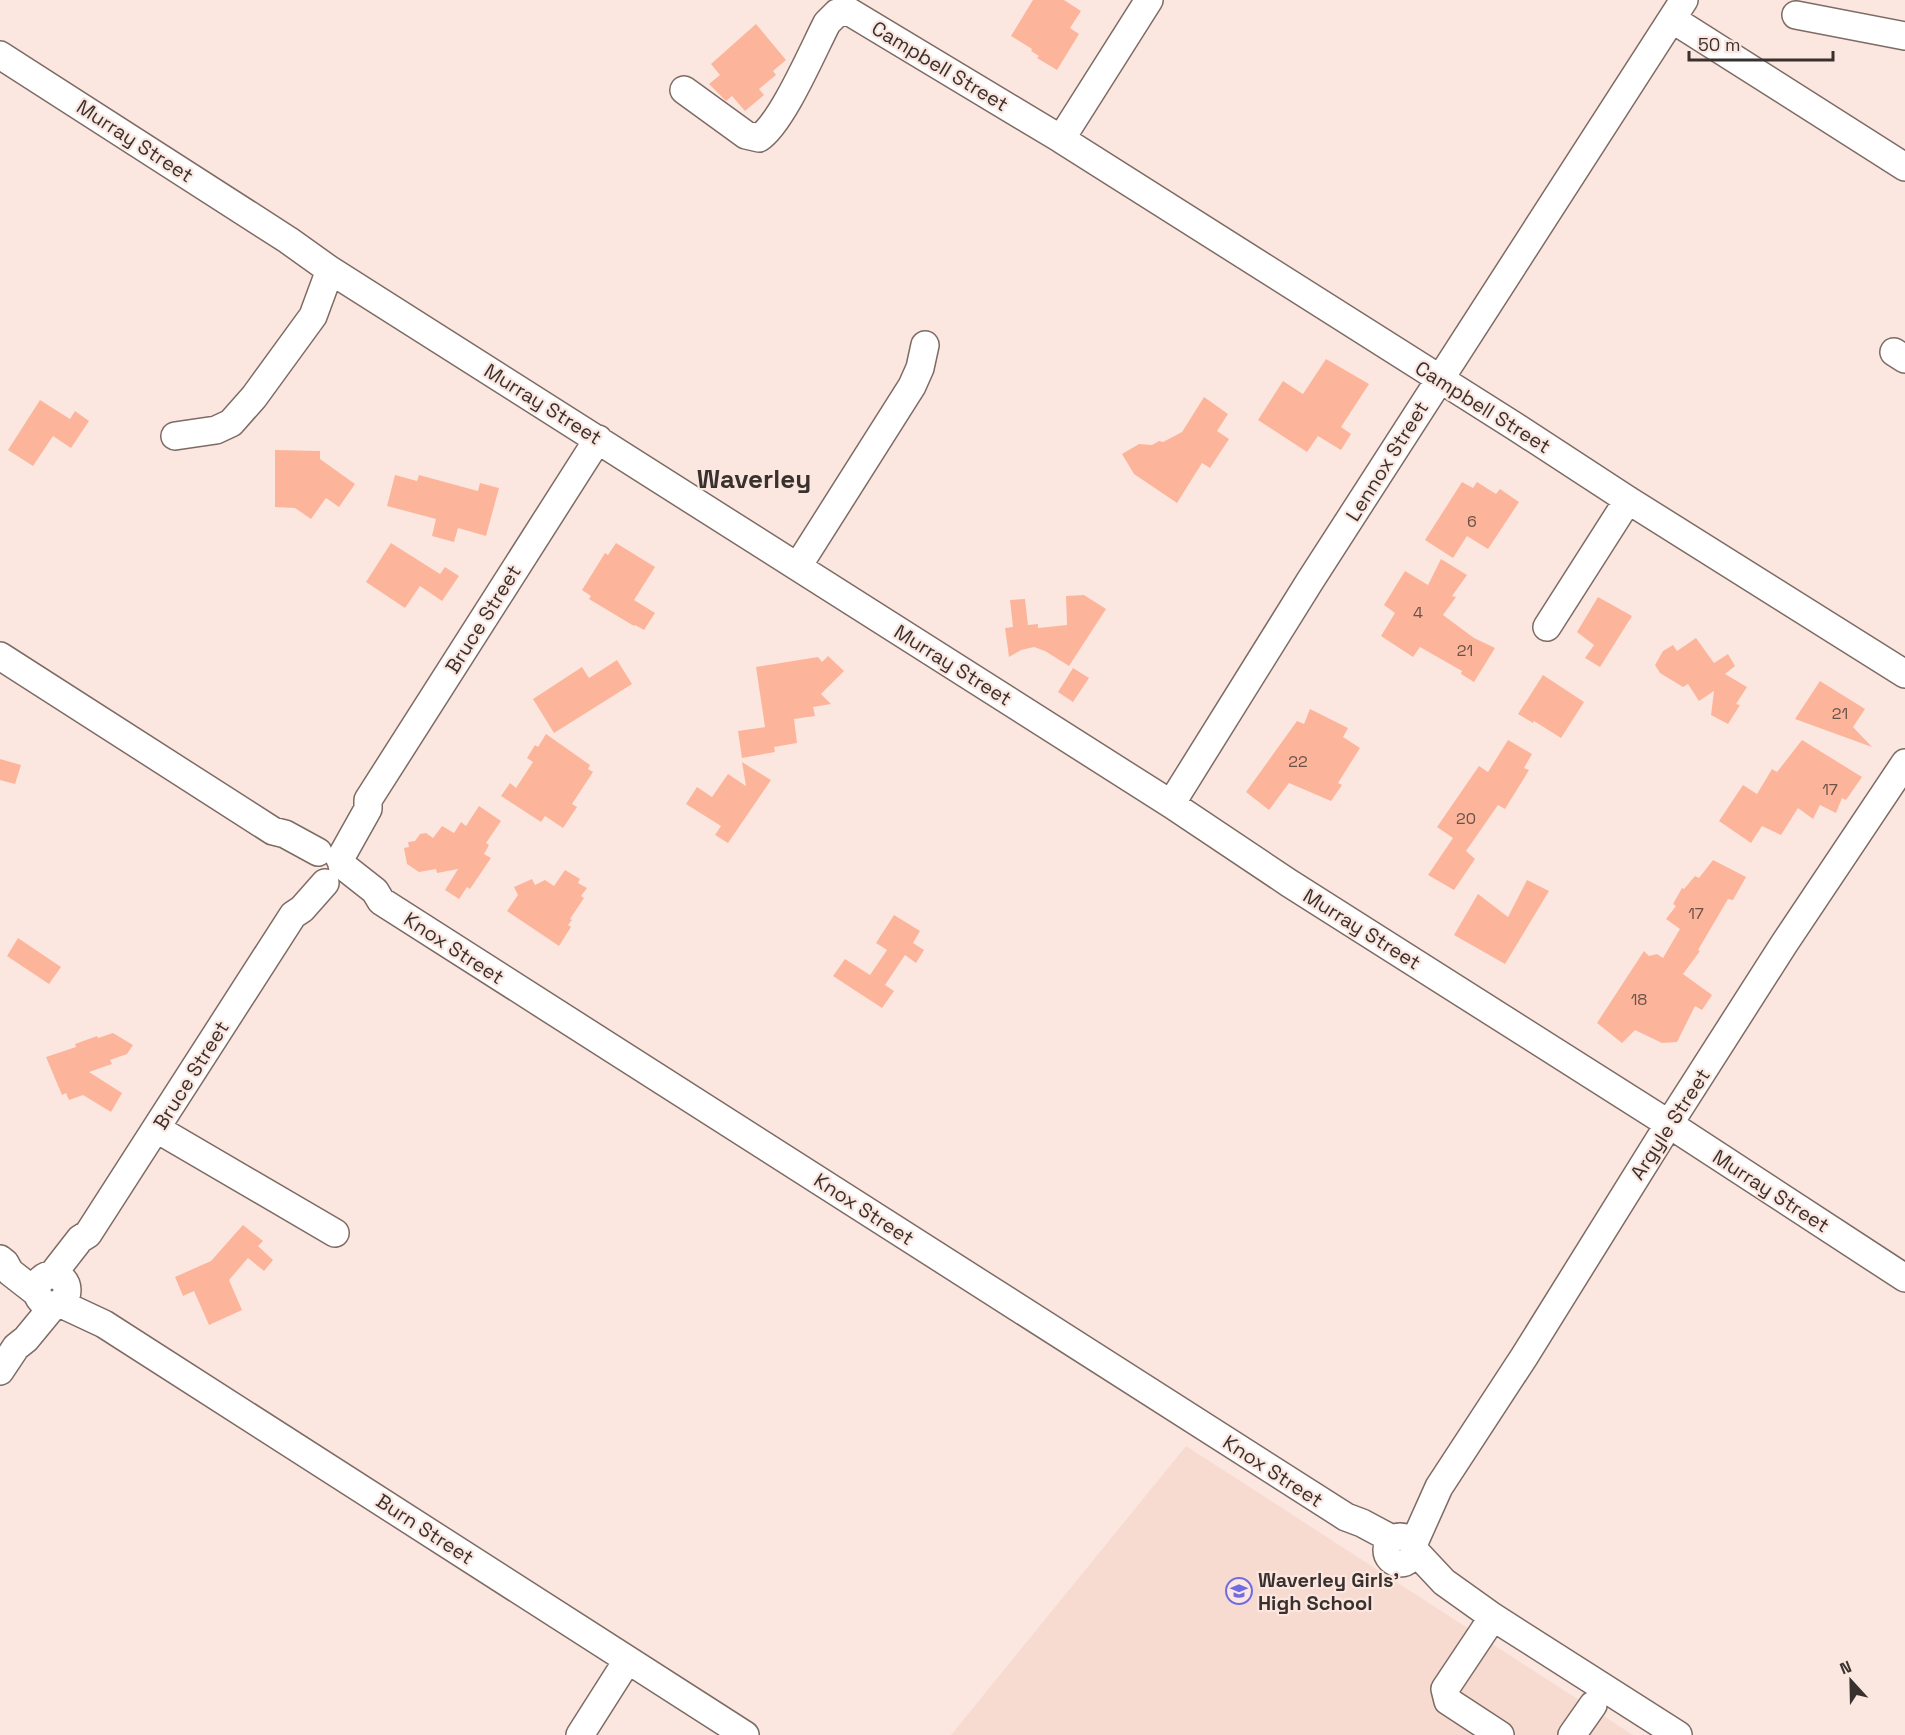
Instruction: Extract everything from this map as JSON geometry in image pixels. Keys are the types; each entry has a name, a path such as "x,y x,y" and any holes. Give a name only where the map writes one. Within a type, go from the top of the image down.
{"street":[{"path":"1061,140 1149,0"},
{"path":"1678,9 1905,167"},
{"name":"Lennox Street","path":"1172,804 1310,580 1678,9"},
{"name":"Campbell Street","path":"684,90 746,135 759,138 767,133 784,106 827,23 837,13 848,11 1061,140 1905,674"},
{"path":"1796,15 1905,36"},
{"name":"Murray Street","path":"0,55 288,240 330,270 1172,804 1289,883 1669,1124 1905,1278"},
{"path":"175,436 216,430 231,423 314,316 330,270"},
{"path":"798,566 912,386 920,368 925,345"},
{"name":"Bruce Street","path":"0,1371 16,1347 26,1339 53,1291 88,1243 88,1234 293,915 294,904 368,809 368,800 598,439"},
{"path":"1547,627 1628,500"},
{"name":"Knox Street","path":"0,656 273,831 285,834 325,866 375,891 381,901 1346,1517 1362,1523 1400,1547 1493,1617 1678,1735"},
{"name":"Argyle Street","path":"1400,1547 1524,1357 1790,935 1905,763"},
{"path":"157,1129 334,1233"},
{"name":"Burn Street","path":"3,1261 15,1262 53,1291 745,1735"},
{"path":"1493,1617 1445,1689 1445,1695 1448,1701 1500,1735"},
{"path":"580,1735 627,1661"},
{"path":"1572,1735 1593,1705"}],"shaded area":[{"name":"Waverley Girls' High School","path":"1186,1446 1633,1735 951,1735"}],"building":[{"path":"1033,0 1064,0 1081,11 1070,28 1079,34 1057,70 1037,58 1039,56 1031,51 1032,49 1011,36"},
{"path":"756,24 786,60 773,71 776,75 759,89 764,95 745,111 732,96 726,101 709,84 720,75 711,64"},
{"path":"1326,359 1369,384 1341,427 1351,434 1341,450 1318,436 1307,452 1258,420 1283,381 1303,394"},
{"path":"1204,397 1228,414 1217,431 1229,439 1210,468 1202,463 1177,503 1134,474 1122,454 1139,444 1152,445 1159,441 1163,442 1182,432"},
{"path":"40,400 70,419 75,411 89,421 71,448 53,436 33,466 8,450"},
{"path":"275,450 320,451 320,459 355,484 339,507 326,498 311,519 295,508 275,507"},
{"path":"395,475 417,481 419,475 478,491 480,483 499,488 486,536 458,528 454,542 432,536 436,519 387,506"},
{"path":"1462,482 1473,488 1477,482 1496,494 1500,489 1519,502 1488,549 1467,536 1453,558 1425,540"},
{"path":"391,543 440,574 445,567 459,576 442,601 420,586 405,608 366,582"},
{"path":"616,543 655,567 634,600 655,613 644,630 589,599 591,596 582,590 605,553 608,555"},
{"path":"1441,559 1467,575 1452,596 1456,597 1443,615 1474,638 1495,648 1474,682 1461,674 1462,671 1420,647 1413,657 1381,636 1395,613 1384,605 1405,571 1428,585"},
{"path":"1084,595 1106,609 1069,666 1034,647 1021,650 1009,657 1005,628 1013,627 1010,600 1025,599 1028,625 1038,624 1038,628 1067,625 1066,596"},
{"path":"1598,597 1632,616 1600,667 1585,658 1594,645 1577,632"},
{"path":"1696,638 1714,663 1728,654 1735,666 1725,674 1747,687 1736,704 1740,705 1728,724 1711,715 1714,691 1699,701 1688,684 1683,687 1660,673 1655,665 1663,651 1673,645 1677,651"},
{"path":"828,656 844,671 821,694 831,704 813,707 815,716 794,719 797,743 774,747 775,752 742,758 738,731 765,727 756,667 818,657 822,662"},
{"path":"617,660 632,684 554,733 533,699 582,667 589,678"},
{"path":"1073,668 1089,678 1073,702 1058,692"},
{"path":"1543,675 1584,702 1561,738 1518,714"},
{"path":"1820,681 1865,709 1853,727 1872,747 1795,719"},
{"path":"1310,709 1348,728 1343,737 1360,748 1338,783 1342,785 1331,801 1289,783 1269,810 1246,792 1297,721 1304,724"},
{"path":"546,734 590,765 588,769 593,772 572,804 577,807 563,828 545,816 541,822 501,796 510,783 516,788 533,762 527,758"},
{"path":"1508,740 1532,754 1524,768 1529,770 1505,809 1498,805 1466,851 1475,859 1454,890 1428,875 1453,838 1437,827 1479,766 1488,772"},
{"path":"1802,740 1862,777 1846,800 1842,798 1836,813 1820,805 1813,819 1798,808 1781,835 1762,826 1751,843 1719,821 1743,785 1757,794 1772,769 1777,772"},
{"path":"0,759 21,765 15,784 0,780"},
{"path":"742,762 771,780 728,843 715,835 721,826 686,804 697,787 712,797 728,774 746,786"},
{"path":"479,806 501,821 486,843 489,845 484,854 491,858 470,889 467,887 459,899 445,890 458,869 437,873 436,869 419,872 407,864 404,848 409,847 408,842 415,841 420,834 426,833 433,838 442,826 454,833 461,822 466,826"},
{"path":"1713,860 1746,877 1733,900 1728,899 1698,950 1700,951 1683,974 1712,995 1702,1010 1695,1006 1677,1042 1662,1043 1635,1030 1622,1043 1597,1023 1644,951 1649,956 1657,954 1663,958 1680,929 1666,919 1676,906 1673,904 1682,888 1684,889 1695,876 1699,878"},
{"path":"565,870 580,879 578,883 587,888 581,896 584,898 570,919 572,920 568,925 571,927 559,946 507,911 518,895 514,887 532,879 535,885 545,880 554,886"},
{"path":"1527,880 1549,891 1505,964 1454,935 1478,894 1508,917"},
{"path":"894,915 920,931 913,943 924,950 916,963 905,955 885,985 894,991 882,1008 833,976 845,959 870,975 887,950 876,943"},
{"path":"18,938 61,967 49,984 7,956"},
{"path":"113,1033 133,1045 127,1054 110,1060 112,1064 89,1072 122,1093 111,1112 83,1095 69,1100 66,1093 62,1095 46,1057 76,1047 75,1044 97,1036 98,1038"},
{"path":"243,1225 263,1241 258,1246 273,1260 264,1271 248,1258 229,1280 242,1310 209,1325 194,1291 183,1296 175,1277 211,1261"}],"place":[{"name":"Waverley Girls' High School","path":"1239,1591"}],"district":[{"name":"Waverley","path":"754,479"}]}
